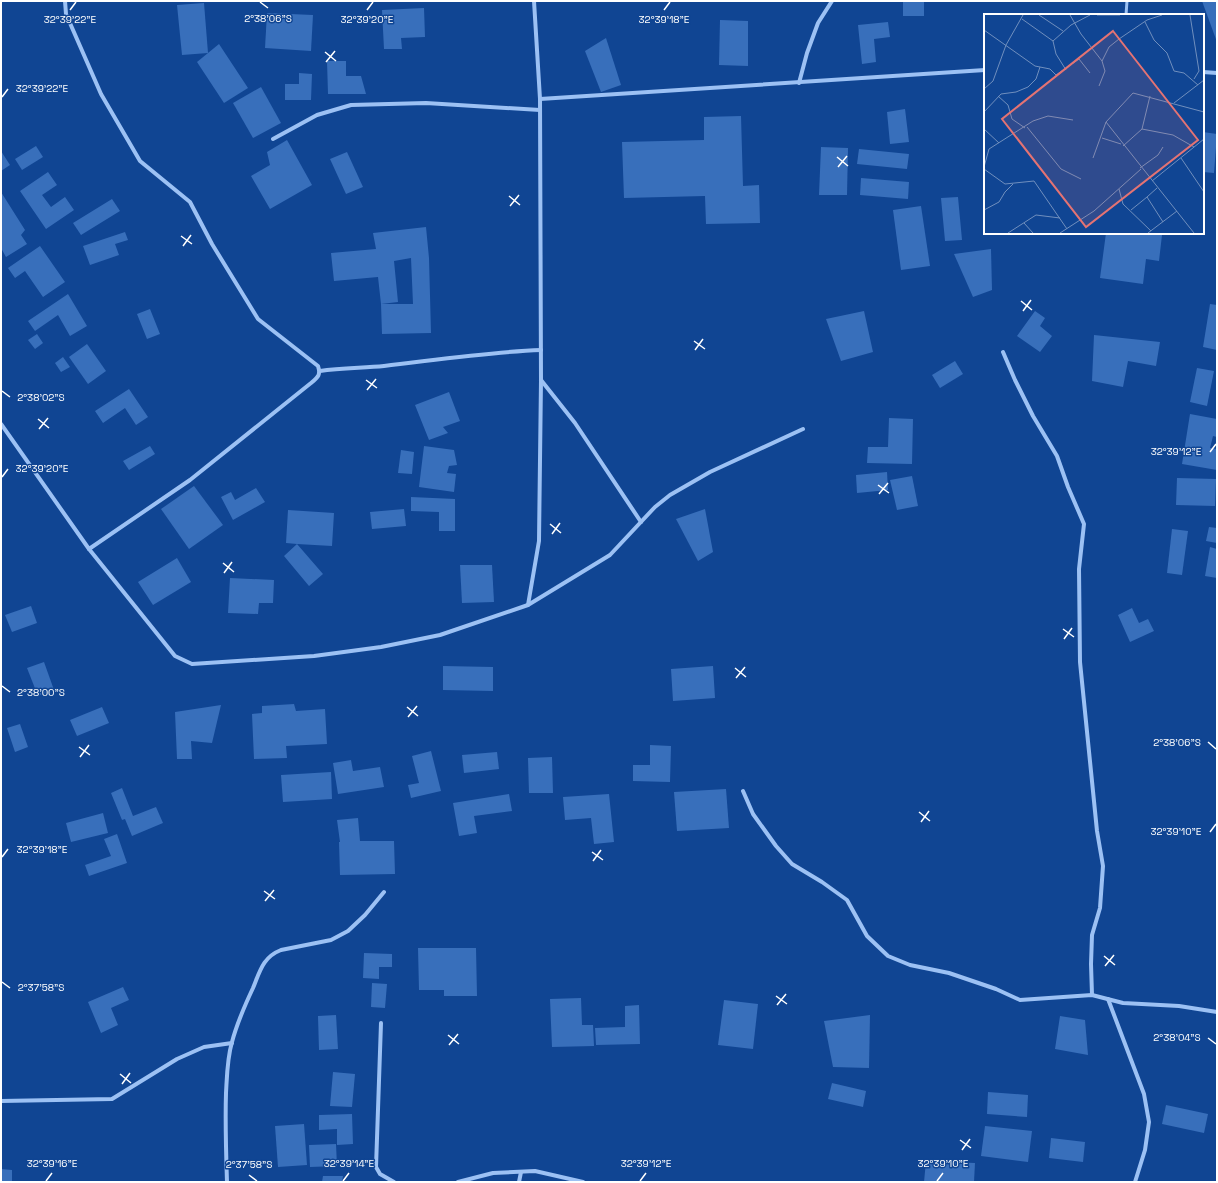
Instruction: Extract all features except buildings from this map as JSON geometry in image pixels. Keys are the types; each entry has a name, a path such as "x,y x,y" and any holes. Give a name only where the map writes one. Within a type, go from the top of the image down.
{"street":[{"path":"65,1 66,14 101,94 140,161 190,202 212,244 258,319 318,366 320,371 318,377 311,383 190,480 89,549"},
{"path":"528,605 539,541 541,380 540,99 534,1"},
{"path":"799,83 807,53 818,23 832,1"},
{"path":"540,99 984,70"},
{"path":"1204,72 1217,73"},
{"path":"273,139 317,115 351,106 426,103 540,110"},
{"path":"320,371 382,366 509,351 541,350"},
{"path":"1003,352 1033,416 1057,456 1068,487 1084,524 1079,569 1080,662 1097,831 1104,866 1100,908 1092,936 1092,995"},
{"path":"541,380 575,423 641,522"},
{"path":"1,424 89,549 175,656 192,664 314,656 381,647 440,635 528,605 610,555 655,507 670,495 710,472 803,429"},
{"path":"744,792 753,814 776,846 792,864 822,882 847,900 867,936 888,956 910,965 949,973 996,989 1020,1000 1092,995 1123,1003 1179,1006 1217,1012"},
{"path":"227,1182 225,1147 227,1067 232,1043 243,1010 265,960 273,953 281,950 331,940 348,931 365,915 384,892"},
{"path":"1108,999 1144,1094 1149,1122 1145,1150 1135,1182"},
{"path":"381,1023 376,1167 380,1174 394,1182"},
{"path":"1,1101 112,1098 177,1059 204,1047 232,1043"},
{"path":"458,1182 494,1173 534,1171 583,1182"},
{"path":"519,1182 521,1172"}],"lane":[{"path":"1126,1 1126,14"}]}
